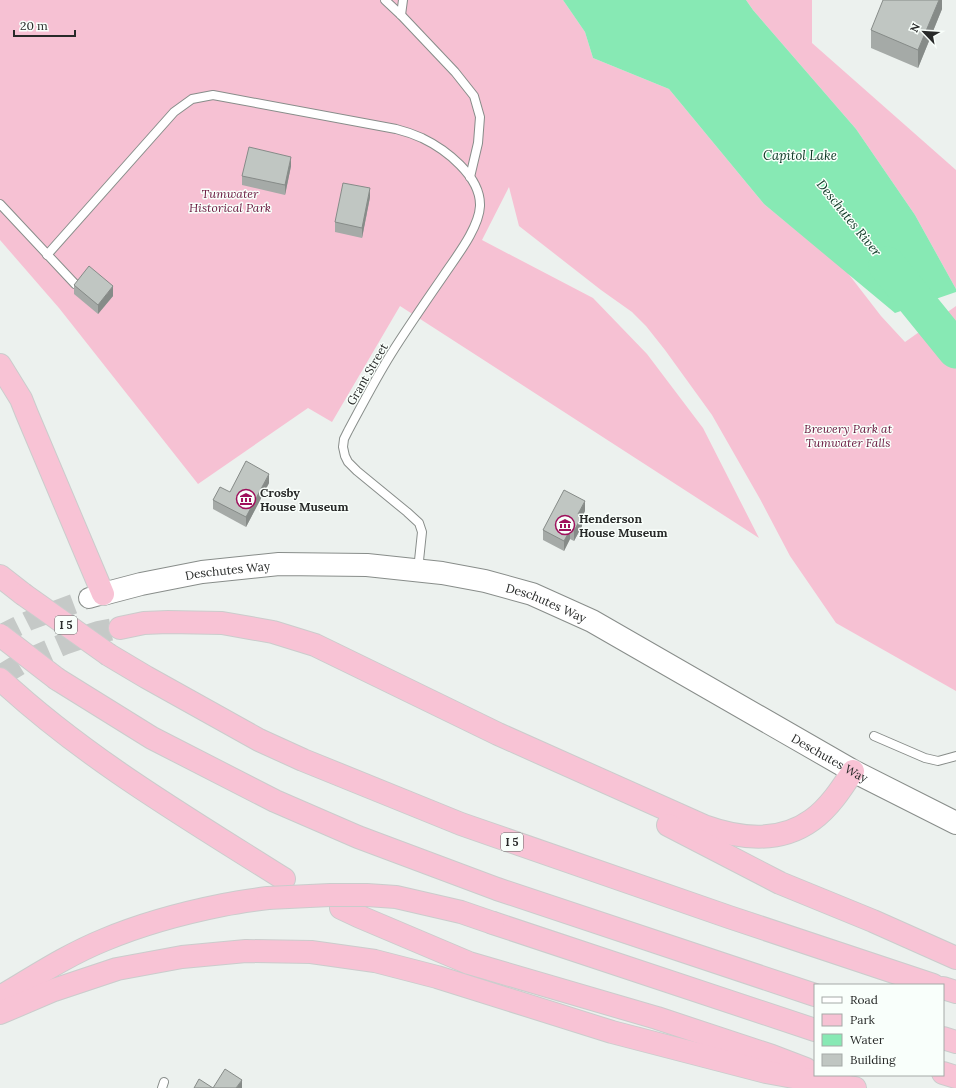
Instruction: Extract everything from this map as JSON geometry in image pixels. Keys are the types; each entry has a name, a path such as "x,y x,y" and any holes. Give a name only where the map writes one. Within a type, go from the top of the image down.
{"highway":[{"path":"0,365 23,404 96,596"},
{"name":"I 5","path":"0,576 109,655 259,740 303,760 446,818 729,917 930,984"},
{"path":"120,628 144,623 162,622 222,623 289,636 315,645 498,734 722,833 760,837 780,835 795,830 813,820 830,803 853,771"},
{"path":"0,635 57,679 152,738 275,801 358,837 497,889 814,995"},
{"path":"0,679 72,740 130,781 284,879"},
{"path":"498,734 697,841 780,883 873,921 956,958"},
{"path":"0,997 57,963 109,938 140,926 224,904 268,898 367,895 396,897 461,912 814,1030"},
{"path":"341,908 470,963 657,1018 772,1056 814,1072"},
{"path":"0,1013 54,990 117,969 182,957 246,951 311,952 375,961 437,977 612,1032 766,1072 856,1088"},
{"path":"944,988 956,992"},
{"path":"944,1038 956,1042"},
{"path":"944,1073 956,1077"},
{"path":"825,1076 856,1088"}],"main road":[{"name":"Deschutes Way","path":"96,596 202,572 279,564 367,565 442,573 485,581 532,594 585,618 853,771 956,823"}],"lane":[{"path":"385,0 455,72 474,96 480,117 478,143 470,177"},
{"path":"401,15 402,0"},
{"name":"Grant Street","path":"47,255 174,112 192,99 213,95 396,129 416,135 456,161 470,177 477,191 480,206 476,222 464,245 390,355 348,431 344,439 343,447 348,462 419,523 422,532 418,570"},
{"path":"0,204 75,284"},
{"path":"874,736 925,758 938,761 956,756"}],"green space":[{"name":"Tumwater Historical Park","path":"0,0 563,0 585,32 593,58 669,89 764,204 847,272 881,316 905,342 956,306 956,691 836,623 790,556 760,499 712,415 665,350 646,326 632,312 601,290 519,226 509,187 482,240 593,298 647,354 703,428 759,538 400,306 332,422 308,408 198,484 59,308 0,240"},
{"path":"746,0 812,0 812,43 956,170 956,289 915,215 856,129"}],"water":[{"name":"Capitol Lake","path":"563,0 746,0 856,129 915,215 956,289 956,292 895,313 764,204 669,89 593,58 585,32"}],"building":[{"path":"883,0 939,0 918,50 871,30"},
{"path":"249,147 291,157 285,185 242,176"},
{"path":"343,183 370,188 362,228 335,222"},
{"path":"89,266 113,286 98,305 74,285"},
{"name":"Crosby House Museum","path":"246,461 269,474 246,517 213,500 220,487 230,492"},
{"name":"Henderson House Museum","path":"564,490 585,501 578,514 582,516 574,531 570,530 564,541 543,530"},
{"path":"225,1069 242,1080 236,1088 213,1088"},
{"path":"199,1079 213,1088 194,1088"}],"waterway":[{"name":"Deschutes River","path":"887,265 956,350"}],"tunnel":[{"path":"0,635 28,621 89,598"},
{"path":"0,676 25,661 64,644 98,632 120,628"}],"place":[{"name":"Crosby House Museum","path":"246,499"},
{"name":"Henderson House Museum","path":"565,525"}],"park label":[{"name":"Brewery Park at Tumwater Falls","path":"848,435"}]}
